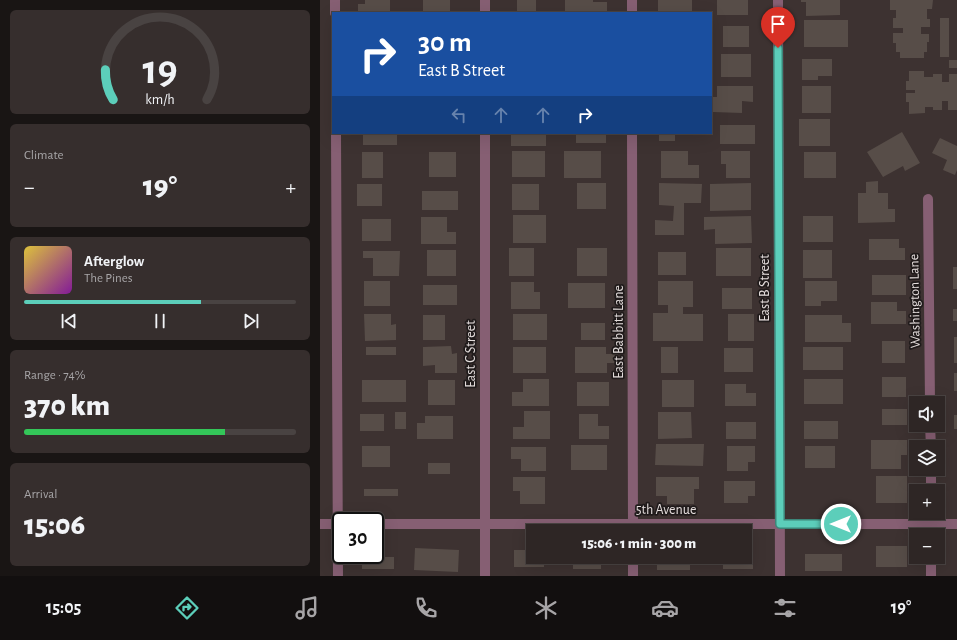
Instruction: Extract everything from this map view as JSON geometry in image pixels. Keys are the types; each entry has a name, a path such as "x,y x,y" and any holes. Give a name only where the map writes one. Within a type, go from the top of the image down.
{"street":[{"path":"335,0 335,12"},
{"path":"485,0 485,12"},
{"path":"632,0 632,12"},
{"name":"East B Street","path":"778,0 780,576"},
{"path":"336,134 340,512"},
{"name":"East C Street","path":"485,134 485,576"},
{"name":"East Babbitt Lane","path":"632,134 633,524"},
{"name":"Washington Lane","path":"928,198 930,396"},
{"path":"931,520 931,528"},
{"path":"320,524 332,524"},
{"name":"5th Avenue","path":"384,524 526,525"},
{"name":"5th Avenue","path":"752,525 957,524"},
{"path":"338,564 338,576"},
{"path":"633,564 634,576"},
{"path":"931,564 931,576"}],"building":[{"path":"365,0 390,0 390,12 358,12 358,4 365,4"},
{"path":"423,0 450,0 450,12 423,12"},
{"path":"517,0 536,0 536,12 517,12"},
{"path":"565,0 593,0 593,2 607,2 607,12 565,12"},
{"path":"658,0 692,0 692,12 658,12"},
{"path":"717,0 748,0 748,15 717,15"},
{"path":"801,0 840,0 840,15 806,16 806,2 801,2"},
{"path":"890,0 933,0 932,9 927,9 927,19 930,19 930,27 921,27 921,34 929,34 927,52 924,52 924,58 900,58 900,52 896,52 896,43 893,43 893,33 903,33 903,28 893,28 893,18 896,18 896,10 890,10"},
{"path":"940,18 949,18 949,57 940,57"},
{"path":"804,20 848,20 848,47 804,47"},
{"path":"723,26 749,26 749,47 723,47"},
{"path":"721,54 751,54 751,77 721,77"},
{"path":"802,59 832,59 832,76 818,76 818,80 802,80"},
{"path":"949,60 957,60 957,68 949,68"},
{"path":"909,71 924,71 924,77 933,77 933,74 942,74 942,82 949,82 949,74 957,74 957,110 948,110 948,101 942,101 942,110 933,110 933,107 925,107 925,113 909,114 909,102 906,102 906,93 915,93 915,90 906,90 906,81 909,81"},
{"path":"717,86 753,86 753,102 742,101 742,113 713,112 713,97 717,97"},
{"path":"802,86 831,86 831,113 802,113"},
{"path":"799,119 830,119 830,146 799,146"},
{"path":"720,125 755,125 755,144 720,144"},
{"path":"902,132 920,163 905,171 903,166 883,177 867,152"},
{"path":"363,134 397,134 397,145 363,145"},
{"path":"511,134 546,134 546,146 511,146"},
{"path":"576,134 606,134 606,143 576,143"},
{"path":"659,134 675,134 675,141 659,141"},
{"path":"940,138 957,146 957,170 955,175 943,170 947,160 932,153"},
{"path":"512,151 545,151 545,177 512,177"},
{"path":"564,151 601,151 601,178 564,178"},
{"path":"661,151 688,151 688,165 699,165 699,178 661,178"},
{"path":"721,151 750,151 750,178 726,178 726,164 721,164"},
{"path":"362,152 383,152 383,178 362,178"},
{"path":"429,152 456,152 456,177 429,177"},
{"path":"804,152 836,152 836,178 804,178"},
{"path":"878,181 878,193 888,193 888,209 895,209 895,222 858,223 858,193 866,193 866,182"},
{"path":"577,183 606,183 606,209 577,209"},
{"path":"659,183 702,184 701,203 684,203 684,235 655,235 655,220 673,221 674,206 659,205"},
{"path":"751,183 751,210 710,211 710,184"},
{"path":"357,184 382,184 382,206 357,206"},
{"path":"512,184 539,184 539,210 512,210"},
{"path":"422,191 458,191 458,210 422,210"},
{"path":"513,215 546,215 546,243 513,243"},
{"path":"751,216 752,243 715,244 715,229 704,230 704,217"},
{"path":"803,216 833,216 833,242 803,242"},
{"path":"421,217 447,217 447,232 456,232 456,244 421,244"},
{"path":"362,219 391,219 391,241 362,241"},
{"path":"869,239 899,239 899,248 905,248 905,260 869,260"},
{"path":"509,248 534,248 534,276 509,276"},
{"path":"577,248 607,248 607,276 577,276"},
{"path":"716,248 751,248 751,276 716,276"},
{"path":"427,250 456,250 456,276 427,276"},
{"path":"803,250 832,250 832,278 803,278"},
{"path":"363,251 400,251 399,276 373,276 373,258 363,258"},
{"path":"658,252 686,252 686,275 658,275"},
{"path":"953,267 957,267 957,289 953,289"},
{"path":"872,275 906,275 906,295 872,295"},
{"path":"364,281 390,281 390,306 364,306"},
{"path":"658,281 693,281 693,307 683,307 683,314 703,314 703,341 653,341 653,313 668,313 668,305 658,305"},
{"path":"805,281 837,281 837,301 821,301 821,306 805,306"},
{"path":"511,282 534,282 534,292 540,292 540,309 511,309"},
{"path":"568,283 605,283 605,308 568,308"},
{"path":"423,285 457,285 457,305 423,305"},
{"path":"722,288 752,288 752,309 722,309"},
{"path":"871,302 897,302 897,311 906,311 906,324 871,324"},
{"path":"953,309 957,309 957,321 953,321"},
{"path":"364,314 391,314 391,325 396,324 396,340 365,341"},
{"path":"513,314 547,314 547,340 513,340"},
{"path":"728,314 754,314 754,341 728,341"},
{"path":"423,315 445,315 445,340 423,340"},
{"path":"805,315 842,315 842,323 851,323 851,342 805,342"},
{"path":"581,323 605,323 605,340 581,340"},
{"path":"954,337 957,337 957,363 954,363"},
{"path":"882,341 905,341 905,363 882,363"},
{"path":"451,346 452,354 457,353 457,373 435,373 435,365 423,366 423,347"},
{"path":"366,347 396,347 396,355 366,355"},
{"path":"513,347 546,347 546,373 513,373"},
{"path":"575,347 606,347 606,354 618,354 618,363 607,363 607,373 575,373"},
{"path":"661,347 678,347 678,373 661,373"},
{"path":"803,347 843,347 843,370 803,370"},
{"path":"724,348 753,348 753,372 724,372"},
{"path":"954,373 957,373 957,391 954,391"},
{"path":"882,377 906,377 906,397 882,397"},
{"path":"523,379 549,379 549,406 512,406 512,392 523,392"},
{"path":"804,379 843,379 843,404 804,404"},
{"path":"362,380 406,380 406,402 362,402"},
{"path":"428,380 455,380 455,405 428,405"},
{"path":"662,380 694,380 694,407 662,407"},
{"path":"577,382 609,382 609,406 577,406"},
{"path":"725,384 746,384 746,393 756,393 756,406 725,406"},
{"path":"882,409 907,409 907,425 882,425"},
{"path":"524,411 550,411 550,439 513,439 513,427 524,427"},
{"path":"395,412 406,412 406,429 395,429"},
{"path":"658,412 691,412 692,438 658,439"},
{"path":"360,414 384,414 384,431 360,431"},
{"path":"579,414 598,414 598,426 609,426 609,439 579,439"},
{"path":"954,415 957,415 957,429 954,429"},
{"path":"425,416 453,416 453,439 417,439 417,423 425,423"},
{"path":"804,421 838,421 838,439 804,439"},
{"path":"726,422 756,422 756,439 726,439"},
{"path":"871,440 907,440 907,455 901,455 901,469 871,469"},
{"path":"656,444 704,444 703,466 655,465"},
{"path":"571,445 607,445 607,470 571,470"},
{"path":"362,446 390,446 390,467 362,467"},
{"path":"727,446 755,446 755,462 748,462 748,471 727,471"},
{"path":"805,446 835,446 835,468 805,468"},
{"path":"511,447 546,447 546,471 521,471 521,459 511,459"},
{"path":"428,463 450,463 450,474 428,474"},
{"path":"876,476 907,476 907,503 876,503"},
{"path":"513,477 545,477 545,504 520,504 520,491 513,491"},
{"path":"656,477 699,477 699,489 694,489 694,504 667,504 667,496 656,496"},
{"path":"724,481 755,481 755,496 748,496 748,503 724,503"},
{"path":"364,489 398,489 398,496 364,496"},
{"path":"876,546 907,546 907,567 876,567"},
{"path":"415,548 459,550 458,572 414,570"},
{"path":"514,550 526,550 526,564 544,564 544,567 514,567"},
{"path":"753,552 753,569 723,569 723,564 752,564"},
{"path":"805,554 842,554 842,571 805,571"},
{"path":"384,557 394,557 394,569 362,569 362,564 384,564"},
{"path":"573,564 601,564 601,569 573,569"},
{"path":"657,564 690,564 690,570 657,570"}],"route":[{"path":"778,48 780,524 841,524"}]}
